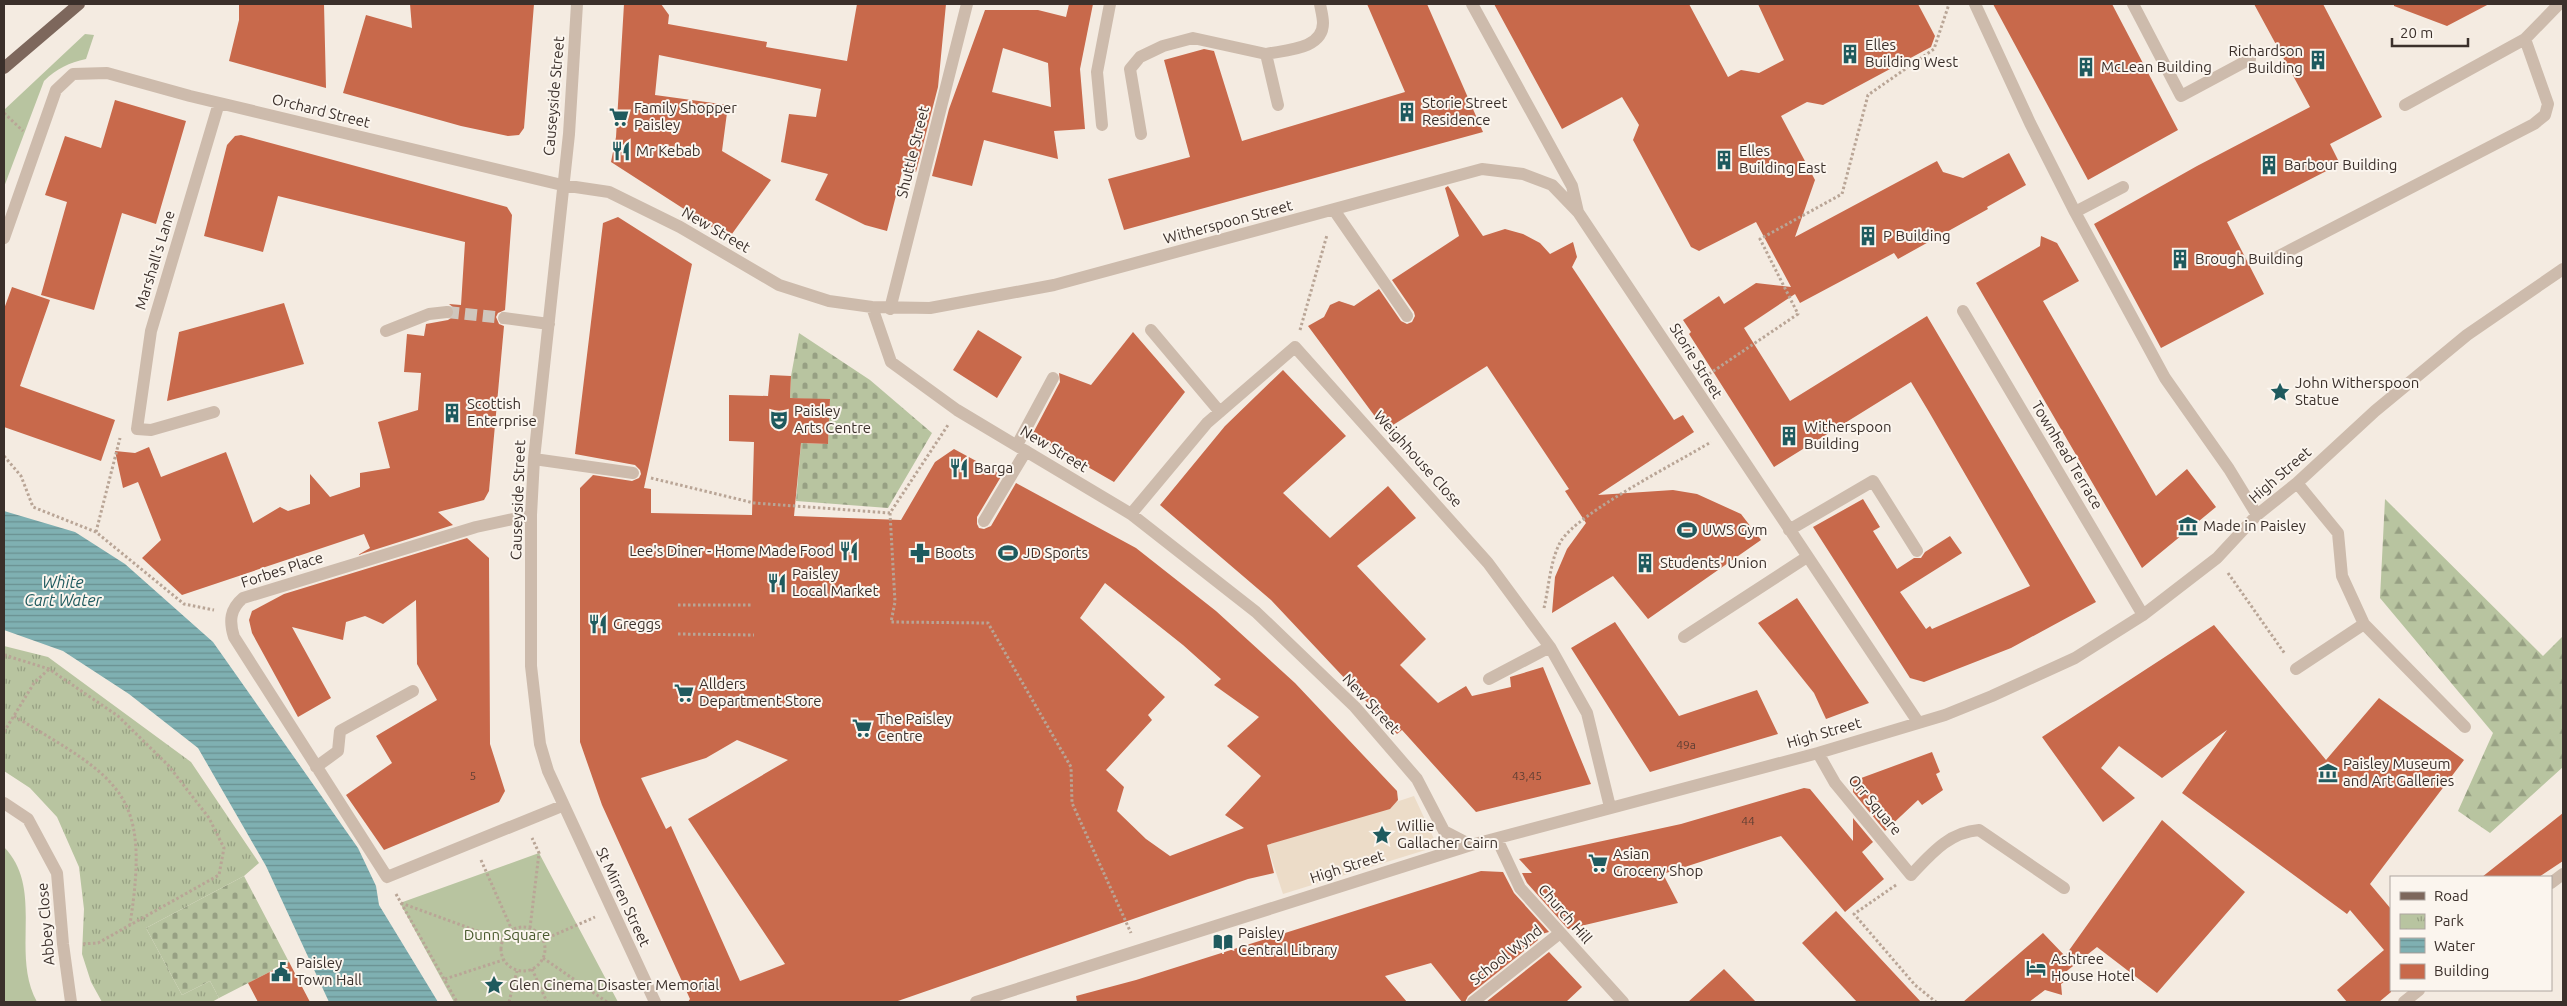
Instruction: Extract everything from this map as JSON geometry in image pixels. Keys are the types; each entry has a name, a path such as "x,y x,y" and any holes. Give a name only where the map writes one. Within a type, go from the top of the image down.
{"main road":[{"path":"4,68 78,4"}],"street":[{"name":"Causeyside Street","path":"562,806 540,744 532,676 531,515 534,459 568,134 577,4"},
{"name":"Shuttle Street","path":"890,308 967,4"},
{"path":"1102,125 1097,72 1110,4"},
{"path":"1141,134 1130,69 1140,57 1163,46 1193,38 1266,54 1310,44 1318,37 1323,25 1320,4"},
{"name":"Storie Street","path":"1472,4 1572,186 1578,212 1724,434 1918,722"},
{"path":"1976,4 2030,123 2075,212 2165,378 2229,469 2257,515"},
{"path":"2133,4 2181,96 2250,59"},
{"path":"2405,105 2525,39 2559,4"},
{"path":"2277,257 2534,124 2545,115 2548,104 2525,39"},
{"path":"1266,54 1278,105"},
{"name":"Orchard Street","path":"4,238 56,90 73,74 107,72 219,103 562,186"},
{"name":"Marshall's Lane","path":"137,429 151,331 219,103"},
{"name":"Witherspoon Street","path":"872,307 930,308 1054,285 1482,170 1522,174 1552,185 1578,212"},
{"name":"New Street","path":"562,186 609,192 680,227 779,285 830,301 872,307 891,362 957,410 1131,514 1256,612 1348,701 1417,780 1444,830 1470,846"},
{"path":"2075,212 2123,187"},
{"path":"1334,210 1407,316"},
{"name":"High Street","path":"976,1002 1470,846 1610,807 1818,753 1953,712 2075,658 2143,614 2217,558 2257,515 2297,483 2374,411 2467,335 2563,269"},
{"name":"Townhead Terrace","path":"1963,311 2143,614"},
{"path":"386,331 429,314 447,312"},
{"path":"504,318 549,324"},
{"path":"1151,330 1220,412"},
{"path":"1131,514 1207,423 1295,347"},
{"name":"Weighhouse Close","path":"1295,347 1488,563 1550,648 1586,713 1610,807"},
{"path":"984,521 1022,448 1052,378"},
{"path":"137,429 152,430 214,412"},
{"path":"534,459 633,473"},
{"path":"1789,530 1873,481 1917,551"},
{"path":"2297,483 2338,533 2342,576 2364,624 2465,727"},
{"name":"Forbes Place","path":"232,613 236,604 243,598 476,526 531,515"},
{"path":"1684,637 1807,556"},
{"path":"232,613 230,626 234,637 387,877 562,806"},
{"path":"2296,670 2364,624"},
{"path":"1489,679 1550,648"},
{"path":"316,768 338,751 340,731 413,691"},
{"name":"Orr Square","path":"1818,753 1835,783 1911,874"},
{"name":"Abbey Close","path":"4,803 28,819 57,873 62,944 71,1002"},
{"name":"St Mirren Street","path":"562,806 655,1002"},
{"path":"1911,874 1941,844 1964,831 1979,830 2064,888"},
{"name":"Church Hill","path":"1497,839 1520,888 1623,1002"},
{"path":"2552,882 2563,874"},
{"name":"School Wynd","path":"1473,1002 1560,934"},
{"path":"2404,1002 2418,991"}],"path":[{"path":"1693,385 1798,314 1760,239 1842,194 1868,95 1934,49 1949,4"},
{"path":"1295,347 1334,210"},
{"path":"957,410 890,513 895,602 892,622 988,623 1071,767 1072,803 1138,950"},
{"path":"96,532 120,436 137,429"},
{"path":"1539,633 1553,568 1561,541 1588,516 1724,434"},
{"path":"4,456 21,476 33,507 96,532 184,604 232,613"},
{"path":"633,473 754,503 890,513"},
{"path":"2217,558 2296,670"},
{"path":"678,604 752,605 697,605 678,604"},
{"path":"678,634 754,634"},
{"path":"4,655 49,669 118,716 168,765 209,818 224,848 219,875 98,943 62,944"},
{"path":"4,732 34,683 49,669"},
{"path":"14,716 80,756 118,789 128,807 134,826 136,846 135,889 130,924"},
{"path":"472,842 512,930"},
{"path":"530,928 539,853"},
{"path":"1911,874 1854,914 1915,986 1936,1002"},
{"path":"457,1002 446,979 400,903 502,940"},
{"path":"543,940 611,910"},
{"path":"530,928 543,940 543,958 532,969 517,971 503,960 501,954 502,940 512,930 530,928"},
{"path":"543,958 607,1002"},
{"path":"446,979 503,960"},
{"path":"532,969 547,1002"},
{"path":"509,1002 517,971"}],"green space":[{"path":"85,34 94,35 86,59 64,67 44,81 4,187 4,110"},
{"path":"799,333 870,380 932,433 888,508 796,501 801,443 828,444 830,400 790,398 791,376"},
{"path":"2385,499 2543,656 2563,636 2563,767 2490,833 2458,811 2493,733 2380,598"},
{"path":"4,646 48,657 191,762 259,863 244,876 146,928 182,995 210,981 219,998 212,1002 102,1002 91,982 82,954 84,909 79,867 57,817 30,788 4,771"},
{"path":"4,847 16,864 23,882 26,963 30,983 37,1002 4,1002"},
{"name":"Dunn Square","path":"539,853 618,1002 454,1002 400,903"},
{"path":"244,876 289,962 219,998 210,981 182,995 146,928"}],"shaded area":[{"path":"1414,796 1435,841 1432,848 1283,894 1267,845"}],"water":[{"name":"White Cart Water","path":"4,511 75,532 125,564 213,642 358,848 376,886 379,905 438,1002 329,1002 266,866 198,748 129,694 63,651 4,630"}],"building":[{"path":"239,4 324,4 326,88 229,61 239,20"},
{"path":"410,4 534,4 524,128 519,135 508,136 461,126 343,93 366,15 412,28"},
{"path":"624,4 661,4 669,15 668,24 767,42 766,47 847,61 857,4 946,4 938,87 916,172 903,168 887,231 865,225 815,200 828,174 781,162 789,114 816,117 821,89 659,55 655,95 728,105 722,151 771,180 729,238 611,162 616,137"},
{"path":"1069,4 1093,4 1080,69 1085,129 1054,131 1058,159 984,140 972,186 932,176 949,109 985,10 1038,10 1066,17","holes":["1003,48 1048,63 1051,107 992,92"]},
{"name":"Storie Street Residence","path":"1367,4 1427,4 1483,132 1124,230 1108,179 1190,157 1164,60 1204,49 1214,51 1242,141 1405,92"},
{"path":"1494,4 1689,4 1728,77 1741,70 1759,73 1784,60 1758,4 1918,4 1935,36 1931,47 1823,105 1807,102 1781,116 1815,180 1795,237 1937,161 1943,172 1963,178 2009,153 2026,185 1987,207 1988,209 1898,259 1894,253 1800,303 1795,294 1744,328 1790,401 1927,316 2096,602 2011,648 1924,682 1910,678 1813,527 1863,499 1880,527 1873,531 1897,569 1914,558 1921,558 1925,552 1950,536 1962,553 1900,592 1926,629 1930,626 1932,629 2030,586 1911,382 1774,467 1689,334 1691,332 1683,320 1719,296 1724,304 1756,283 1791,287 1756,222 1699,251 1691,247 1633,140 1639,125 1622,97 1562,129"},
{"name":"McLean Building","path":"1993,4 2112,4 2178,130 2088,180"},
{"path":"2254,4 2323,4 2382,117 2330,144 2340,164 2227,222 2264,294 2161,348 2094,224 2197,166 2310,107"},
{"path":"2394,4 2489,4 2447,26 2394,6"},
{"path":"115,100 186,121 156,224 122,213 94,310 41,295 67,202 45,195 65,136 101,148"},
{"path":"241,135 507,207 512,215 505,310 498,313 496,317 499,324 504,326 489,491 484,500 438,512 453,525 358,555 370,548 364,534 182,595 142,558 161,540 138,482 123,488 115,451 135,453 149,447 161,477 226,452 253,523 280,507 288,511 310,504 310,474 330,497 360,487 360,473 390,468 378,422 418,410 421,373 404,372 407,334 424,336 426,324 448,320 454,316 454,308 449,304 461,305 465,242 278,196 263,252 204,236 227,145 235,136"},
{"path":"1448,186 1483,236 1505,229 1523,234 1540,243 1550,254 1573,242 1577,257 1572,267 1674,420 1683,415 1694,432 1598,495 1673,490 1697,494 1741,514 1761,540 1648,619 1613,576 1552,613 1555,577 1567,549 1586,523 1565,491 1569,489 1487,366 1385,430 1308,326 1324,317 1330,305 1339,301 1354,306 1379,289 1401,321 1407,324 1412,322 1415,316 1414,312 1392,280 1459,236 1445,188"},
{"name":"The Paisley Centre","path":"618,217 692,264 644,488 651,489 651,513 752,515 754,442 729,441 729,395 768,396 770,375 791,376 790,398 830,399 828,444 801,443 794,516 901,520 935,462 954,449 1002,475 977,517 979,528 984,529 991,526 1016,483 1136,548 1216,611 1295,683 1397,791 1398,800 1390,809 1267,845 1274,873 1248,879 895,1002 688,1002 690,999 602,805 580,742 580,488 593,475 632,481 639,478 641,474 635,465 575,454 603,223","holes":["1105,583 1183,645 1221,679 1214,685 1259,717 1227,746 1261,776 1225,815 1244,828 1170,856 1146,839 1117,811 1124,787 1106,770 1152,720 1148,715 1165,697 1080,618","737,740 788,760 688,819 785,964 740,981 671,826 666,829 641,778 706,758"]},
{"path":"2041,236 2057,243 2079,281 2043,301 2156,496 2187,469 2216,507 2142,568 1976,283 2040,246"},
{"path":"12,287 50,300 20,386 115,420 101,461 4,427 4,309"},
{"path":"284,303 304,364 167,401 179,332"},
{"path":"978,330 1022,357 997,398 953,370"},
{"path":"1133,332 1185,392 1114,482 1032,435 1060,382 1059,373 1091,385"},
{"path":"1283,370 1346,436 1283,493 1330,538 1388,486 1416,518 1357,566 1426,639 1400,665 1438,703 1466,686 1472,696 1511,687 1510,677 1543,667 1591,784 1476,812 1402,730 1397,734 1271,600 1160,505 1225,426"},
{"path":"467,538 489,558 490,744 505,791 499,802 384,850 346,795 392,763 376,736 437,700 417,664 416,600 383,624 365,616 346,622 343,640 292,627 331,698 298,717 252,633 249,620 252,611 284,594"},
{"path":"1797,598 1869,703 1826,719 1814,693 1758,623"},
{"path":"1615,622 1679,716 1757,690 1778,734 1650,772 1571,648"},
{"name":"Paisley Museum and Art Galleries","path":"2214,625 2326,760 2379,698 2464,760 2370,884 2390,908 2391,992 2379,1002 2347,1002 2337,990 2384,950 2350,910 2347,914 2182,793 2227,730 2162,778 2119,746 2101,768 2135,798 2103,822 2042,737"},
{"path":"1932,752 1940,772 1936,774 1943,790 1922,805 1918,800 1885,831 1853,792 1853,781"},
{"path":"1804,788 1810,789 1853,841 1853,818 1873,842 1862,852 1884,879 1845,912 1781,836 1663,874 1678,903 1568,929 1527,883 1522,873 1532,873 1519,859 1681,824"},
{"path":"2563,813 2563,861 2540,876 2483,876"},
{"path":"2162,820 2245,892 2157,993 2097,947 2063,974 2067,980 2061,984 2062,995 2045,990 2029,1002 1963,1002 2043,933 2065,956"},
{"path":"1481,871 1503,872 1514,893 1549,932 1534,936 1538,940 1468,996 1465,1002 1462,1002 1431,963 1385,976 1407,1002 1077,1002 1076,996 1136,980"},
{"path":"1836,911 1921,1002 1857,1002 1802,943"},
{"path":"1549,952 1582,987 1566,1002 1486,1002"},
{"name":"Paisley Town Hall","path":"289,962 310,1002 258,1002 248,983"},
{"path":"1724,969 1756,1002 1688,1002"}],"tunnel":[{"path":"447,312 504,318"}],"place":[{"name":"Elles Building West","path":"1850,54"},
{"name":"Richardson Building","path":"2318,60"},
{"name":"McLean Building","path":"2086,67"},
{"name":"Storie Street Residence","path":"1407,112"},
{"name":"Family Shopper Paisley","path":"619,117"},
{"name":"Mr Kebab","path":"621,151"},
{"name":"Elles Building East","path":"1724,160"},
{"name":"Barbour Building","path":"2269,165"},
{"name":"P Building","path":"1868,236"},
{"name":"Brough Building","path":"2180,259"},
{"name":"John Witherspoon Statue","path":"2280,392"},
{"name":"Scottish Enterprise","path":"452,413"},
{"name":"Paisley Arts Centre","path":"779,420"},
{"name":"Witherspoon Building","path":"1789,436"},
{"name":"Barga","path":"959,468"},
{"name":"Made in Paisley","path":"2188,526"},
{"name":"UWS Gym","path":"1687,530"},
{"name":"Lee's Diner - Home Made Food","path":"849,551"},
{"name":"Boots","path":"920,553"},
{"name":"JD Sports","path":"1008,553"},
{"name":"Students' Union","path":"1645,563"},
{"name":"Paisley Local Market","path":"777,583"},
{"name":"Greggs","path":"598,624"},
{"name":"Allders Department Store","path":"684,693"},
{"name":"The Paisley Centre","path":"862,728"},
{"name":"Paisley Museum and Art Galleries","path":"2328,773"},
{"name":"Willie Gallacher Cairn","path":"1382,835"},
{"name":"Asian Grocery Shop","path":"1598,863"},
{"name":"Paisley Central Library","path":"1223,942"},
{"name":"Ashtree House Hotel","path":"2036,968"},
{"name":"Paisley Town Hall","path":"281,972"},
{"name":"Glen Cinema Disaster Memorial","path":"494,985"}]}
